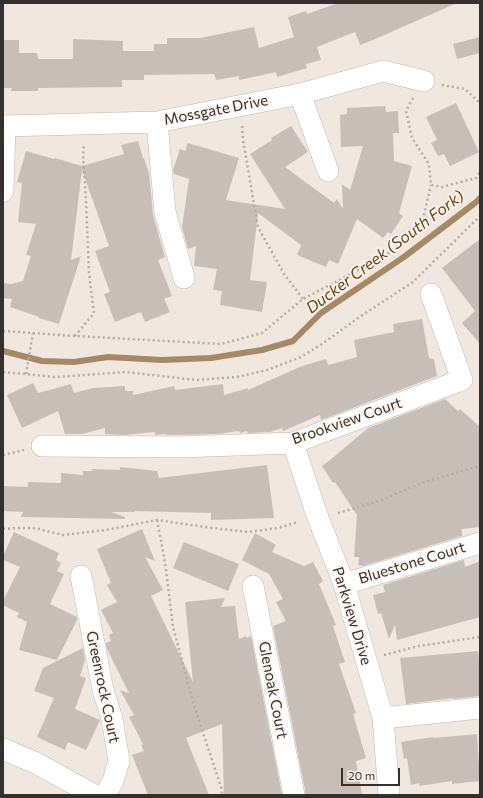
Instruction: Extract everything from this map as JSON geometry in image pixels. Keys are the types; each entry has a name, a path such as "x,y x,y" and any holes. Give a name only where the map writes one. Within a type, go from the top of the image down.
{"street":[{"name":"Mossgate Drive","path":"4,126 157,122 300,94 383,70 424,81"},
{"path":"300,94 328,171"},
{"path":"157,122 166,212 184,278"},
{"path":"3,191 4,126"},
{"name":"Brookview Court","path":"42,446 179,447 293,443 462,380 431,294"},
{"name":"Parkview Drive","path":"293,443 317,515 344,584 382,718 389,795"},
{"name":"Bluestone Court","path":"344,584 480,543"},
{"name":"Greenrock Court","path":"80,576 103,690 112,719 119,761 113,781 105,795"},
{"name":"Glenoak Court","path":"253,586 294,795"},
{"path":"382,718 480,708"},
{"path":"3,749 36,763 94,795"}],"path":[{"path":"3,330 76,336 221,344 262,333 303,299 385,256 421,227 431,185 429,164 412,138 406,111 424,81 465,90 480,104"},
{"path":"242,105 243,140 258,226 284,274 303,299"},
{"path":"76,336 94,313 90,273 83,155 85,124"},
{"path":"431,185 442,187 476,178 480,172"},
{"path":"3,372 56,376 126,372 196,380 237,378 267,370 301,357 413,282 480,216"},
{"path":"26,374 33,333"},
{"path":"3,529 35,528 63,535 106,530 157,520 248,532 278,528 317,515 340,513 379,501 421,483 480,466"},
{"path":"157,520 165,562 173,627 195,709 222,790 222,795"},
{"path":"366,661 419,646 480,638"}],"building":[{"path":"338,3 457,3 360,45 355,32 317,47 321,60 306,64 307,68 277,77 276,72 239,80 239,76 216,80 214,74 144,75 144,80 122,80 122,87 38,88 38,91 11,91 12,88 3,88 3,40 19,40 19,53 37,53 38,59 73,59 73,39 123,41 123,51 154,51 154,44 167,44 167,38 200,38 254,27 259,48 294,37 288,17 306,11 307,14"},
{"path":"480,37 480,53 457,59 453,44"},
{"path":"456,103 479,152 450,166 444,154 438,156 431,143 437,140 426,117"},
{"path":"385,106 386,112 398,111 399,133 393,133 394,161 412,166 399,213 403,216 391,234 388,232 383,238 357,219 338,264 329,260 326,267 297,255 301,245 258,213 250,280 267,282 262,312 220,305 222,291 213,290 217,269 194,266 196,246 188,249 182,227 189,179 174,174 173,170 180,149 185,151 188,143 239,158 226,200 285,209 250,154 272,140 271,138 291,126 308,152 285,167 334,203 337,199 343,209 342,184 350,190 363,146 341,147 340,115 347,114 347,108"},
{"path":"138,141 149,173 153,215 165,257 158,260 172,296 164,299 170,312 145,322 141,312 115,322 104,294 110,292 95,251 109,246 82,170 71,260 81,256 59,324 10,307 12,299 3,298 3,283 11,284 23,281 31,256 26,255 36,224 18,222 22,183 17,182 26,151 82,166 124,154 121,145"},
{"path":"480,239 480,344 462,323 475,311 442,268"},
{"path":"422,319 429,358 434,359 437,376 321,420 320,415 283,431 282,428 270,432 248,433 247,431 240,433 239,431 216,434 155,435 155,432 124,435 105,434 105,428 82,434 65,434 58,411 22,428 7,395 33,383 38,393 71,384 74,393 93,388 125,386 125,391 133,391 133,395 174,386 175,390 223,384 224,395 248,388 248,390 302,366 326,359 328,365 357,357 354,340 394,332 393,324"},
{"path":"445,399 458,411 460,409 480,427 480,527 462,529 462,536 363,566 358,565 359,557 354,557 357,515 335,482 333,483 322,466 368,428"},
{"path":"267,465 274,518 211,520 211,513 134,511 135,512 111,512 125,517 124,519 21,517 23,512 3,511 3,486 28,487 28,482 61,483 61,473 83,475 83,471 92,471 92,469 120,470 120,467 157,471 159,478"},
{"path":"142,529 155,561 145,557 163,590 151,596 193,682 185,602 225,598 221,607 235,606 239,639 246,636 246,638 251,636 282,795 224,795 222,724 186,738 209,795 148,795 132,755 144,751 141,745 143,744 129,717 134,715 120,690 129,693 107,649 106,643 111,641 109,635 113,633 101,610 117,602 107,585 111,583 97,549"},
{"path":"14,532 59,553 56,560 61,563 57,571 64,574 50,604 77,617 77,620 57,660 19,650 27,622 17,617 19,613 3,605 3,601 20,567 3,560 3,556"},
{"path":"255,533 276,545 272,552 304,566 313,562 323,581 319,584 336,625 333,626 345,662 339,664 356,713 353,714 366,758 356,761 362,795 306,795 273,626 286,621 276,602 283,599 269,574 242,560"},
{"path":"184,542 239,564 228,591 173,568"},
{"path":"464,560 465,567 480,561 480,617 397,640 395,625 389,639 381,613 378,614 373,595 385,592 383,585"},
{"path":"83,648 85,660 80,676 86,678 75,709 100,720 86,750 68,742 65,750 37,737 54,698 34,691 43,668"},
{"path":"478,651 480,696 406,704 400,658"},
{"path":"477,734 480,781 452,784 452,781 419,786 419,783 411,785 407,758 404,759 401,742 433,737"}],"waterway":[{"name":"Ducker Creek (South Fork)","path":"3,351 42,361 74,362 108,357 162,360 211,358 262,350 293,341 321,313 404,257 480,198"}]}
